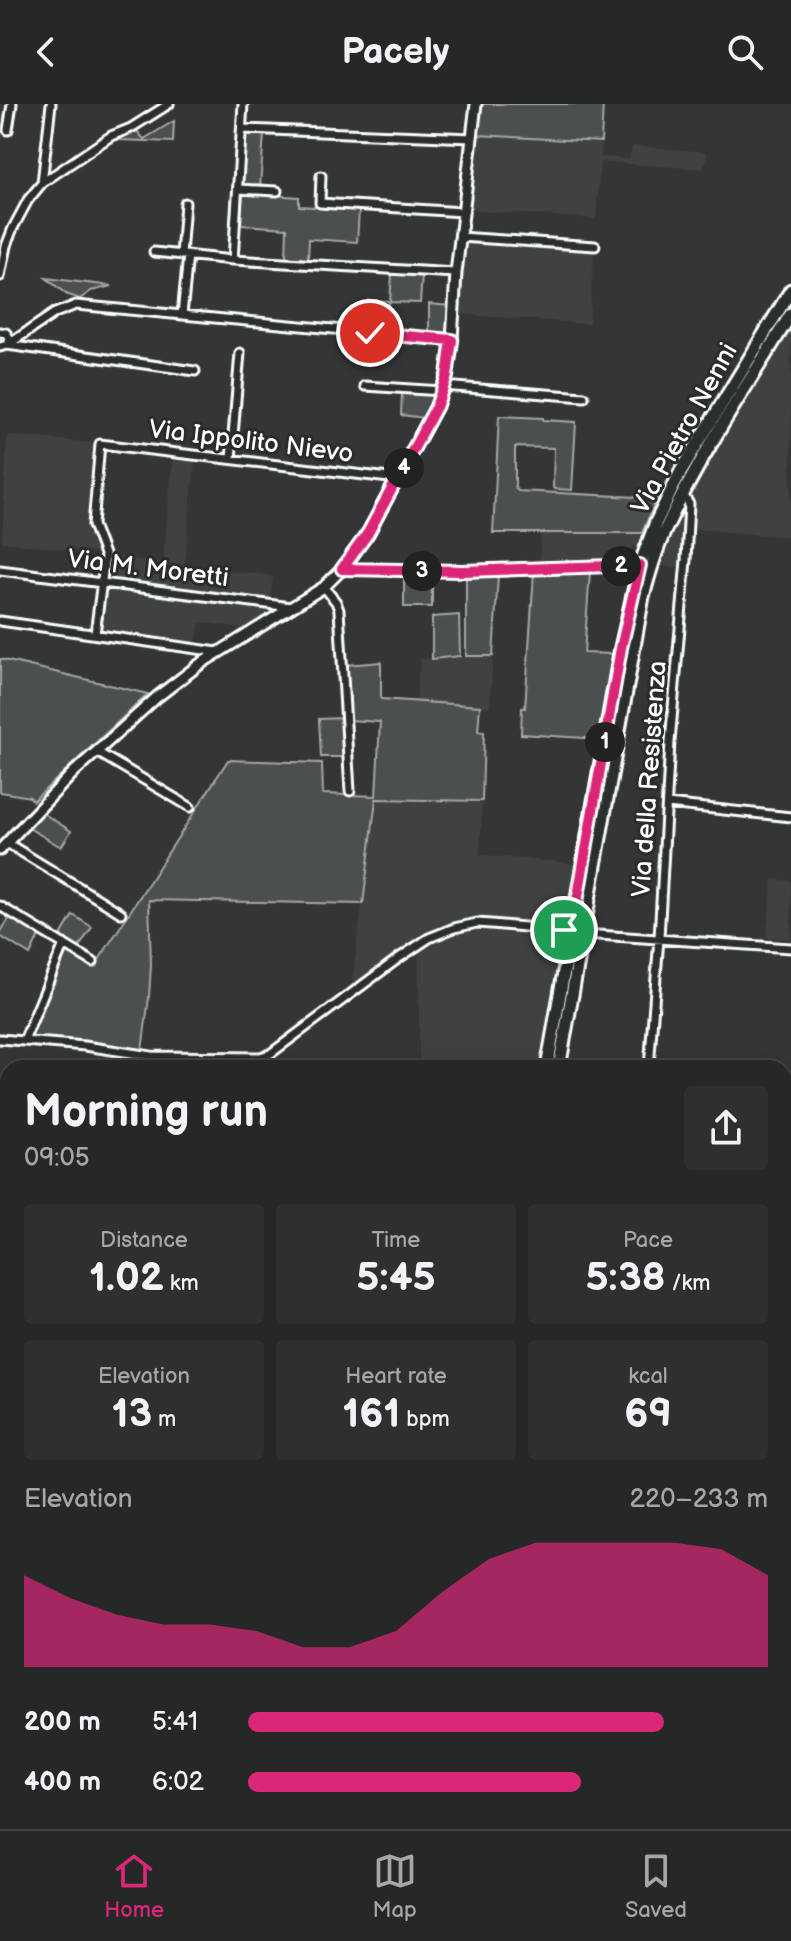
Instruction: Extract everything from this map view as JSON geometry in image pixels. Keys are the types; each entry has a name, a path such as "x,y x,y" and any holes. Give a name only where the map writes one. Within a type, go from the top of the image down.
{"main road":[{"name":"Via Pietro Nenni","path":"560,1060 621,648 640,565 656,522 681,471 791,290"},
{"name":"Via Pietro Nenni","path":"549,1060 643,596 665,529 683,494 791,314"}],"street":[{"path":"8,130 12,104"},
{"path":"42,183 51,104"},
{"path":"0,276 13,228 28,200 42,183 111,136 131,128 169,104"},
{"path":"233,260 243,104"},
{"path":"121,913 3,846 62,784 157,697 218,652 324,587 342,569 368,533 436,407 447,376 476,104"},
{"path":"242,129 472,138"},
{"path":"321,176 320,203 463,212"},
{"path":"238,189 277,191"},
{"path":"182,315 185,203"},
{"path":"0,226 13,228"},
{"path":"460,237 595,246"},
{"path":"154,252 233,260 456,273"},
{"path":"3,346 55,313 76,305 452,340"},
{"path":"2,332 21,335"},
{"path":"2,332 10,337 3,346"},
{"path":"3,346 195,371"},
{"path":"231,459 240,353"},
{"path":"365,386 584,397"},
{"name":"Via Ippolito Nievo","path":"103,583 105,557 93,525 100,444 398,479"},
{"name":"Via della Resistenza","path":"650,1060 670,742 686,560 689,504 683,494"},
{"path":"342,569 464,571 640,565"},
{"name":"Via M. Moretti","path":"0,570 291,607"},
{"path":"95,634 103,583"},
{"path":"324,587 339,610 350,791"},
{"path":"0,621 218,652"},
{"path":"97,752 190,807"},
{"path":"667,804 791,817"},
{"path":"0,906 93,962"},
{"path":"0,1039 85,1046 151,1056 260,1057 270,1054 429,938 477,923 791,948"},
{"path":"24,1041 64,944"}],"shaded area":[{"path":"481,104 603,104 601,142 478,135"},
{"path":"174,121 173,142 119,140 124,133 136,130 144,139"},
{"path":"246,134 264,134 260,187 242,183"},
{"path":"474,135 601,142 601,157 630,159 632,146 708,152 703,169 600,162 596,219 465,210"},
{"path":"243,193 299,197 299,206 359,210 357,242 309,239 308,259 286,257 287,228 241,225"},
{"path":"462,239 594,250 589,324 456,314"},
{"path":"392,274 422,275 420,303 390,302"},
{"path":"46,278 112,286 91,291 80,299 66,294"},
{"path":"368,300 389,301 388,331 366,329"},
{"path":"429,304 450,306 449,334 429,333"},
{"path":"791,321 791,537 693,529 690,566 654,567 688,492"},
{"path":"402,392 436,394 425,418 401,415"},
{"path":"499,416 576,422 572,490 553,487 554,448 515,447 515,487 518,491 657,498 642,533 493,533"},
{"path":"7,435 93,443 87,531 97,543 96,553 2,542"},
{"path":"173,456 195,458 185,565 273,576 270,598 293,601 249,629 200,622 196,643 100,631 111,556 163,563"},
{"path":"540,533 642,533 637,546 633,547 632,561 628,563 540,563"},
{"path":"534,572 590,572 584,653 614,654 600,739 521,734"},
{"path":"404,575 432,575 432,607 404,607"},
{"path":"466,575 498,575 493,656 466,656"},
{"path":"459,615 460,656 432,659 432,617"},
{"path":"493,656 490,707 416,701 420,659"},
{"path":"0,659 148,694 33,801 30,797 0,792"},
{"path":"381,662 381,699 480,706 478,731 484,732 482,801 376,799 363,904 149,900 151,965 142,1051 29,1037 65,949 95,966 228,760 322,763 323,794 376,796 380,722 349,720 346,665"},
{"path":"343,718 345,757 321,757 319,719"},
{"path":"376,798 482,801 480,855 581,864 546,1060 419,1060 419,951 415,945 351,992"},
{"path":"41,812 71,831 61,847 27,827"},
{"path":"773,879 791,881 791,939 766,938"},
{"path":"73,915 92,927 78,949 60,937"},
{"path":"10,917 40,934 30,955 0,936"}],"route":[{"path":"370,333 452,340 447,376 436,407 368,533 342,569 464,571 640,565 621,648 572,931 564,930"}]}
